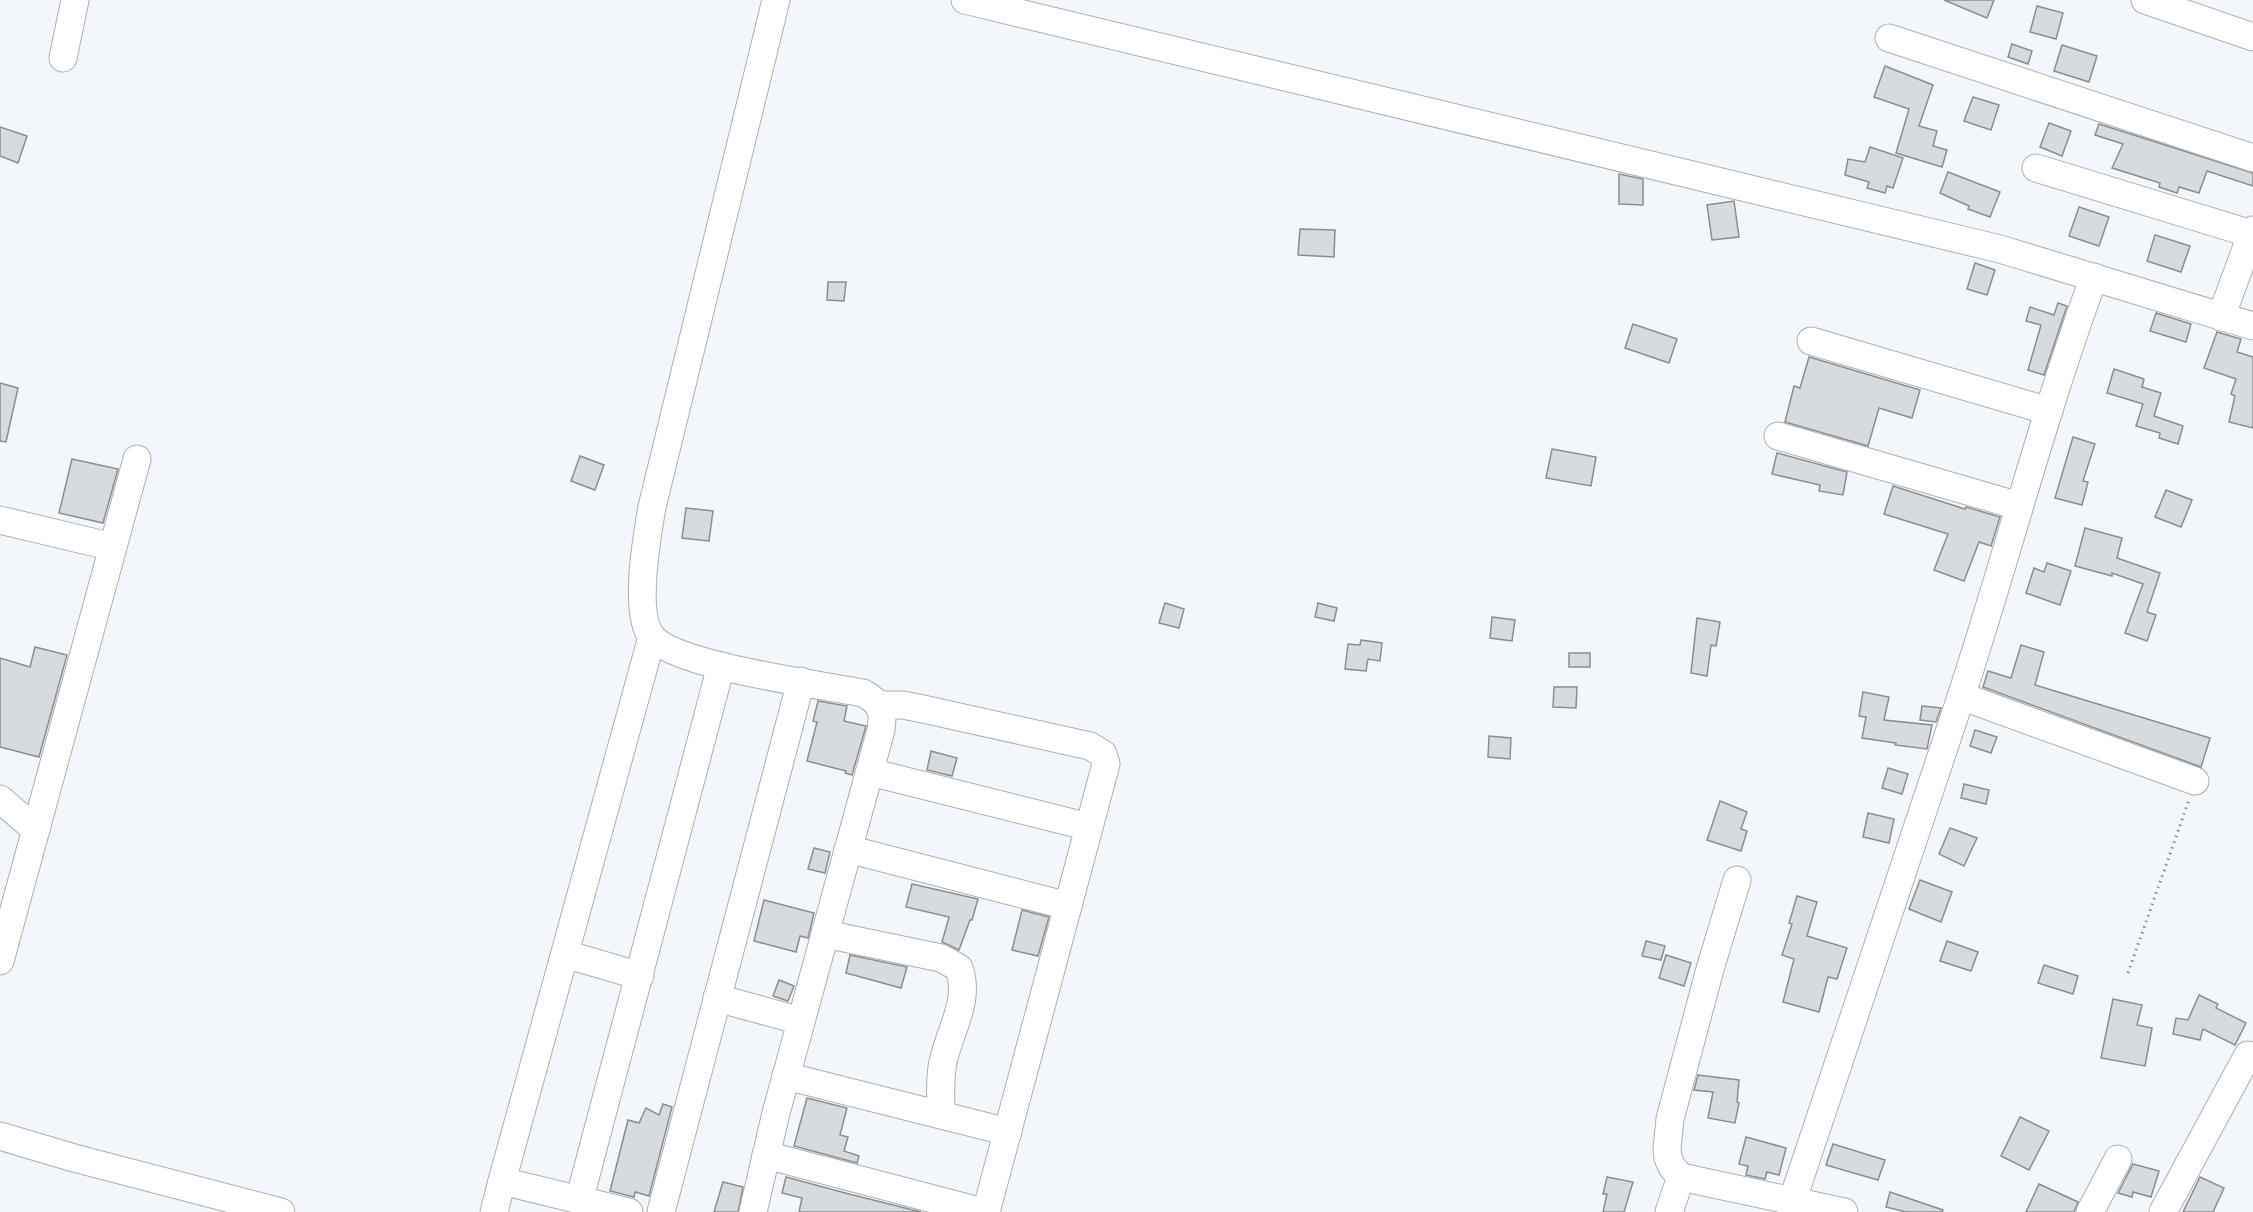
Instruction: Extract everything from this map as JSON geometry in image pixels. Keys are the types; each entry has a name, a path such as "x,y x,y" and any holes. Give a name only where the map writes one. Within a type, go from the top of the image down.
{"street":[{"path":"63,58 75,0"},
{"path":"753,1212 786,1076 870,772 883,715 875,700 863,693 721,666 690,658 666,648 652,637 645,623 643,558 652,507 776,0"},
{"path":"964,0 2000,249 2253,326"},
{"path":"2145,0 2253,37"},
{"path":"1889,38 2253,158"},
{"path":"2036,168 2252,232 2221,317"},
{"path":"1792,1202 1961,696 2049,411 2094,277"},
{"path":"1811,341 2049,411"},
{"path":"1778,436 2019,506"},
{"path":"0,961 137,459"},
{"path":"0,520 113,547"},
{"path":"494,1212 652,637"},
{"path":"579,1201 721,666"},
{"path":"661,1212 801,681"},
{"path":"1961,696 2195,781"},
{"path":"766,1155 985,1212 1106,764 1103,754 1090,746 903,705 878,705"},
{"path":"870,772 1089,827"},
{"path":"0,799 36,830"},
{"path":"848,849 1068,906"},
{"path":"1737,880 1698,1012 1668,1132 1668,1158 1681,1177 1844,1212"},
{"path":"825,934 942,958 959,968 964,989 943,1059 940,1077 941,1114"},
{"path":"565,954 640,976"},
{"path":"717,998 801,1021"},
{"path":"2163,1212 2248,1054"},
{"path":"786,1076 1008,1132"},
{"path":"0,1136 281,1212"},
{"path":"2090,1212 2118,1159"},
{"path":"1670,1212 1681,1177"},
{"path":"502,1181 629,1212"}],"path":[{"path":"2128,974 2195,781"}],"building":[{"path":"1944,0 1994,0 1987,18"},
{"path":"2037,6 2063,13 2056,39 2030,32"},
{"path":"2012,44 2032,51 2028,64 2008,57"},
{"path":"2062,45 2097,56 2089,82 2054,71"},
{"path":"1885,66 1933,85 1919,126 1937,131 1933,146 1947,150 1942,167 1896,153 1909,109 1874,97"},
{"path":"1973,97 1999,105 1991,130 1964,121"},
{"path":"2049,123 2071,131 2062,156 2040,147"},
{"path":"2099,124 2253,173 2253,186 2207,171 2199,193 2179,187 2177,193 2159,187 2160,183 2112,168 2123,144 2095,135"},
{"path":"0,127 27,136 18,163 0,156"},
{"path":"1870,147 1903,158 1893,188 1887,186 1885,193 1867,188 1869,182 1845,175 1848,159 1865,162"},
{"path":"1948,172 2000,192 1990,217 1968,209 1969,206 1940,193"},
{"path":"1619,174 1643,179 1643,205 1619,204"},
{"path":"1734,201 1739,237 1712,240 1707,205"},
{"path":"2079,207 2109,217 2099,246 2069,236"},
{"path":"1300,229 1335,230 1334,257 1298,255"},
{"path":"2155,235 2190,246 2181,272 2147,261"},
{"path":"1975,263 1995,270 1987,295 1967,289"},
{"path":"828,282 846,282 844,301 827,300"},
{"path":"2058,303 2067,306 2044,375 2028,370 2041,325 2026,321 2030,307 2054,315"},
{"path":"2156,313 2191,324 2186,342 2150,331"},
{"path":"1633,324 1677,339 1669,363 1625,348"},
{"path":"2217,332 2241,339 2237,352 2253,357 2253,428 2229,422 2235,396 2231,394 2236,379 2204,368"},
{"path":"1809,357 1920,390 1912,418 1879,408 1868,446 1785,422 1794,386 1800,388"},
{"path":"2114,369 2144,379 2142,387 2161,393 2154,416 2183,426 2178,444 2159,438 2160,433 2136,426 2143,404 2107,393"},
{"path":"0,383 18,388 6,442 0,441"},
{"path":"2073,437 2095,444 2083,481 2088,482 2082,505 2055,498"},
{"path":"1552,449 1596,457 1591,486 1546,478"},
{"path":"1777,453 1847,472 1843,495 1819,491 1820,485 1772,474"},
{"path":"580,456 604,465 595,490 571,481"},
{"path":"72,459 118,469 103,523 59,513"},
{"path":"1893,486 1965,509 1966,507 2000,517 1991,546 1979,542 1964,581 1934,570 1948,534 1884,514"},
{"path":"2166,490 2192,500 2181,527 2155,517"},
{"path":"686,508 713,511 709,541 682,538"},
{"path":"2085,528 2122,538 2117,558 2160,573 2147,612 2156,615 2147,641 2125,633 2143,584 2112,573 2112,576 2075,566"},
{"path":"2047,563 2071,571 2060,605 2026,593 2034,568 2044,572"},
{"path":"1165,603 1184,609 1179,628 1159,623"},
{"path":"1318,603 1337,608 1334,621 1315,617"},
{"path":"1492,617 1515,620 1512,641 1490,638"},
{"path":"1697,618 1720,622 1716,646 1711,645 1707,676 1691,673"},
{"path":"1361,640 1382,643 1380,661 1368,659 1366,671 1345,669 1348,644 1360,645"},
{"path":"2021,645 2044,652 2035,685 2210,738 2201,767 1983,687 1988,671 2011,678"},
{"path":"35,647 67,655 39,757 0,747 0,658 30,667"},
{"path":"1569,653 1590,653 1590,667 1569,667"},
{"path":"1554,687 1577,687 1576,708 1553,707"},
{"path":"1863,692 1889,697 1884,720 1932,725 1927,749 1862,738 1866,717 1859,716"},
{"path":"818,701 847,706 844,721 866,726 852,775 845,773 846,771 807,761 817,722 813,721"},
{"path":"1922,706 1941,708 1936,722 1920,720"},
{"path":"1975,730 1997,737 1991,753 1970,746"},
{"path":"1489,736 1511,738 1510,759 1488,757"},
{"path":"931,751 957,758 952,776 927,770"},
{"path":"1888,768 1908,774 1902,794 1882,788"},
{"path":"1964,784 1989,790 1986,804 1961,798"},
{"path":"1720,801 1747,812 1741,829 1747,831 1741,851 1707,840"},
{"path":"1868,813 1894,819 1889,843 1863,837"},
{"path":"1950,828 1977,838 1964,866 1939,854"},
{"path":"814,848 830,852 825,873 808,869"},
{"path":"1920,880 1952,892 1941,922 1909,909"},
{"path":"912,884 978,899 959,950 942,942 949,917 906,907"},
{"path":"1797,896 1817,902 1807,936 1847,948 1837,979 1828,977 1819,1012 1783,1002 1794,959 1782,955 1792,924 1789,923"},
{"path":"764,900 814,913 808,938 800,936 796,952 754,941"},
{"path":"1022,910 1049,917 1038,956 1012,950"},
{"path":"1646,941 1665,946 1661,960 1642,956"},
{"path":"1947,941 1978,952 1971,971 1940,961"},
{"path":"850,955 907,967 901,988 846,973"},
{"path":"1666,955 1691,963 1684,986 1659,978"},
{"path":"2044,965 2078,976 2073,994 2038,983"},
{"path":"779,980 794,986 788,1001 773,996"},
{"path":"2199,995 2218,1004 2216,1008 2246,1023 2235,1045 2203,1029 2200,1040 2173,1034 2176,1018 2188,1020"},
{"path":"2113,999 2142,1005 2137,1025 2152,1028 2145,1066 2101,1058"},
{"path":"1698,1075 1739,1080 1737,1102 1739,1103 1735,1123 1708,1118 1713,1092 1694,1090"},
{"path":"807,1098 847,1108 840,1135 848,1137 844,1151 859,1156 857,1163 794,1146"},
{"path":"663,1104 672,1107 649,1196 635,1192 634,1197 610,1191 628,1120 639,1123 646,1108 659,1115"},
{"path":"2020,1117 2049,1131 2029,1170 2001,1156"},
{"path":"1746,1137 1786,1148 1779,1175 1767,1172 1765,1179 1746,1175 1748,1166 1739,1164"},
{"path":"1833,1144 1885,1160 1878,1180 1826,1165"},
{"path":"2133,1164 2159,1171 2151,1197 2133,1192 2132,1197 2118,1193"},
{"path":"786,1177 921,1212 799,1212 802,1198 782,1193"},
{"path":"1607,1177 1633,1182 1624,1212 1603,1212 1607,1194 1603,1194"},
{"path":"2200,1177 2224,1188 2213,1212 2183,1212"},
{"path":"723,1182 743,1187 738,1212 714,1212"},
{"path":"2039,1184 2078,1202 2074,1212 2026,1212"},
{"path":"1890,1192 1943,1210 1942,1212 1906,1212 1886,1207"}]}
